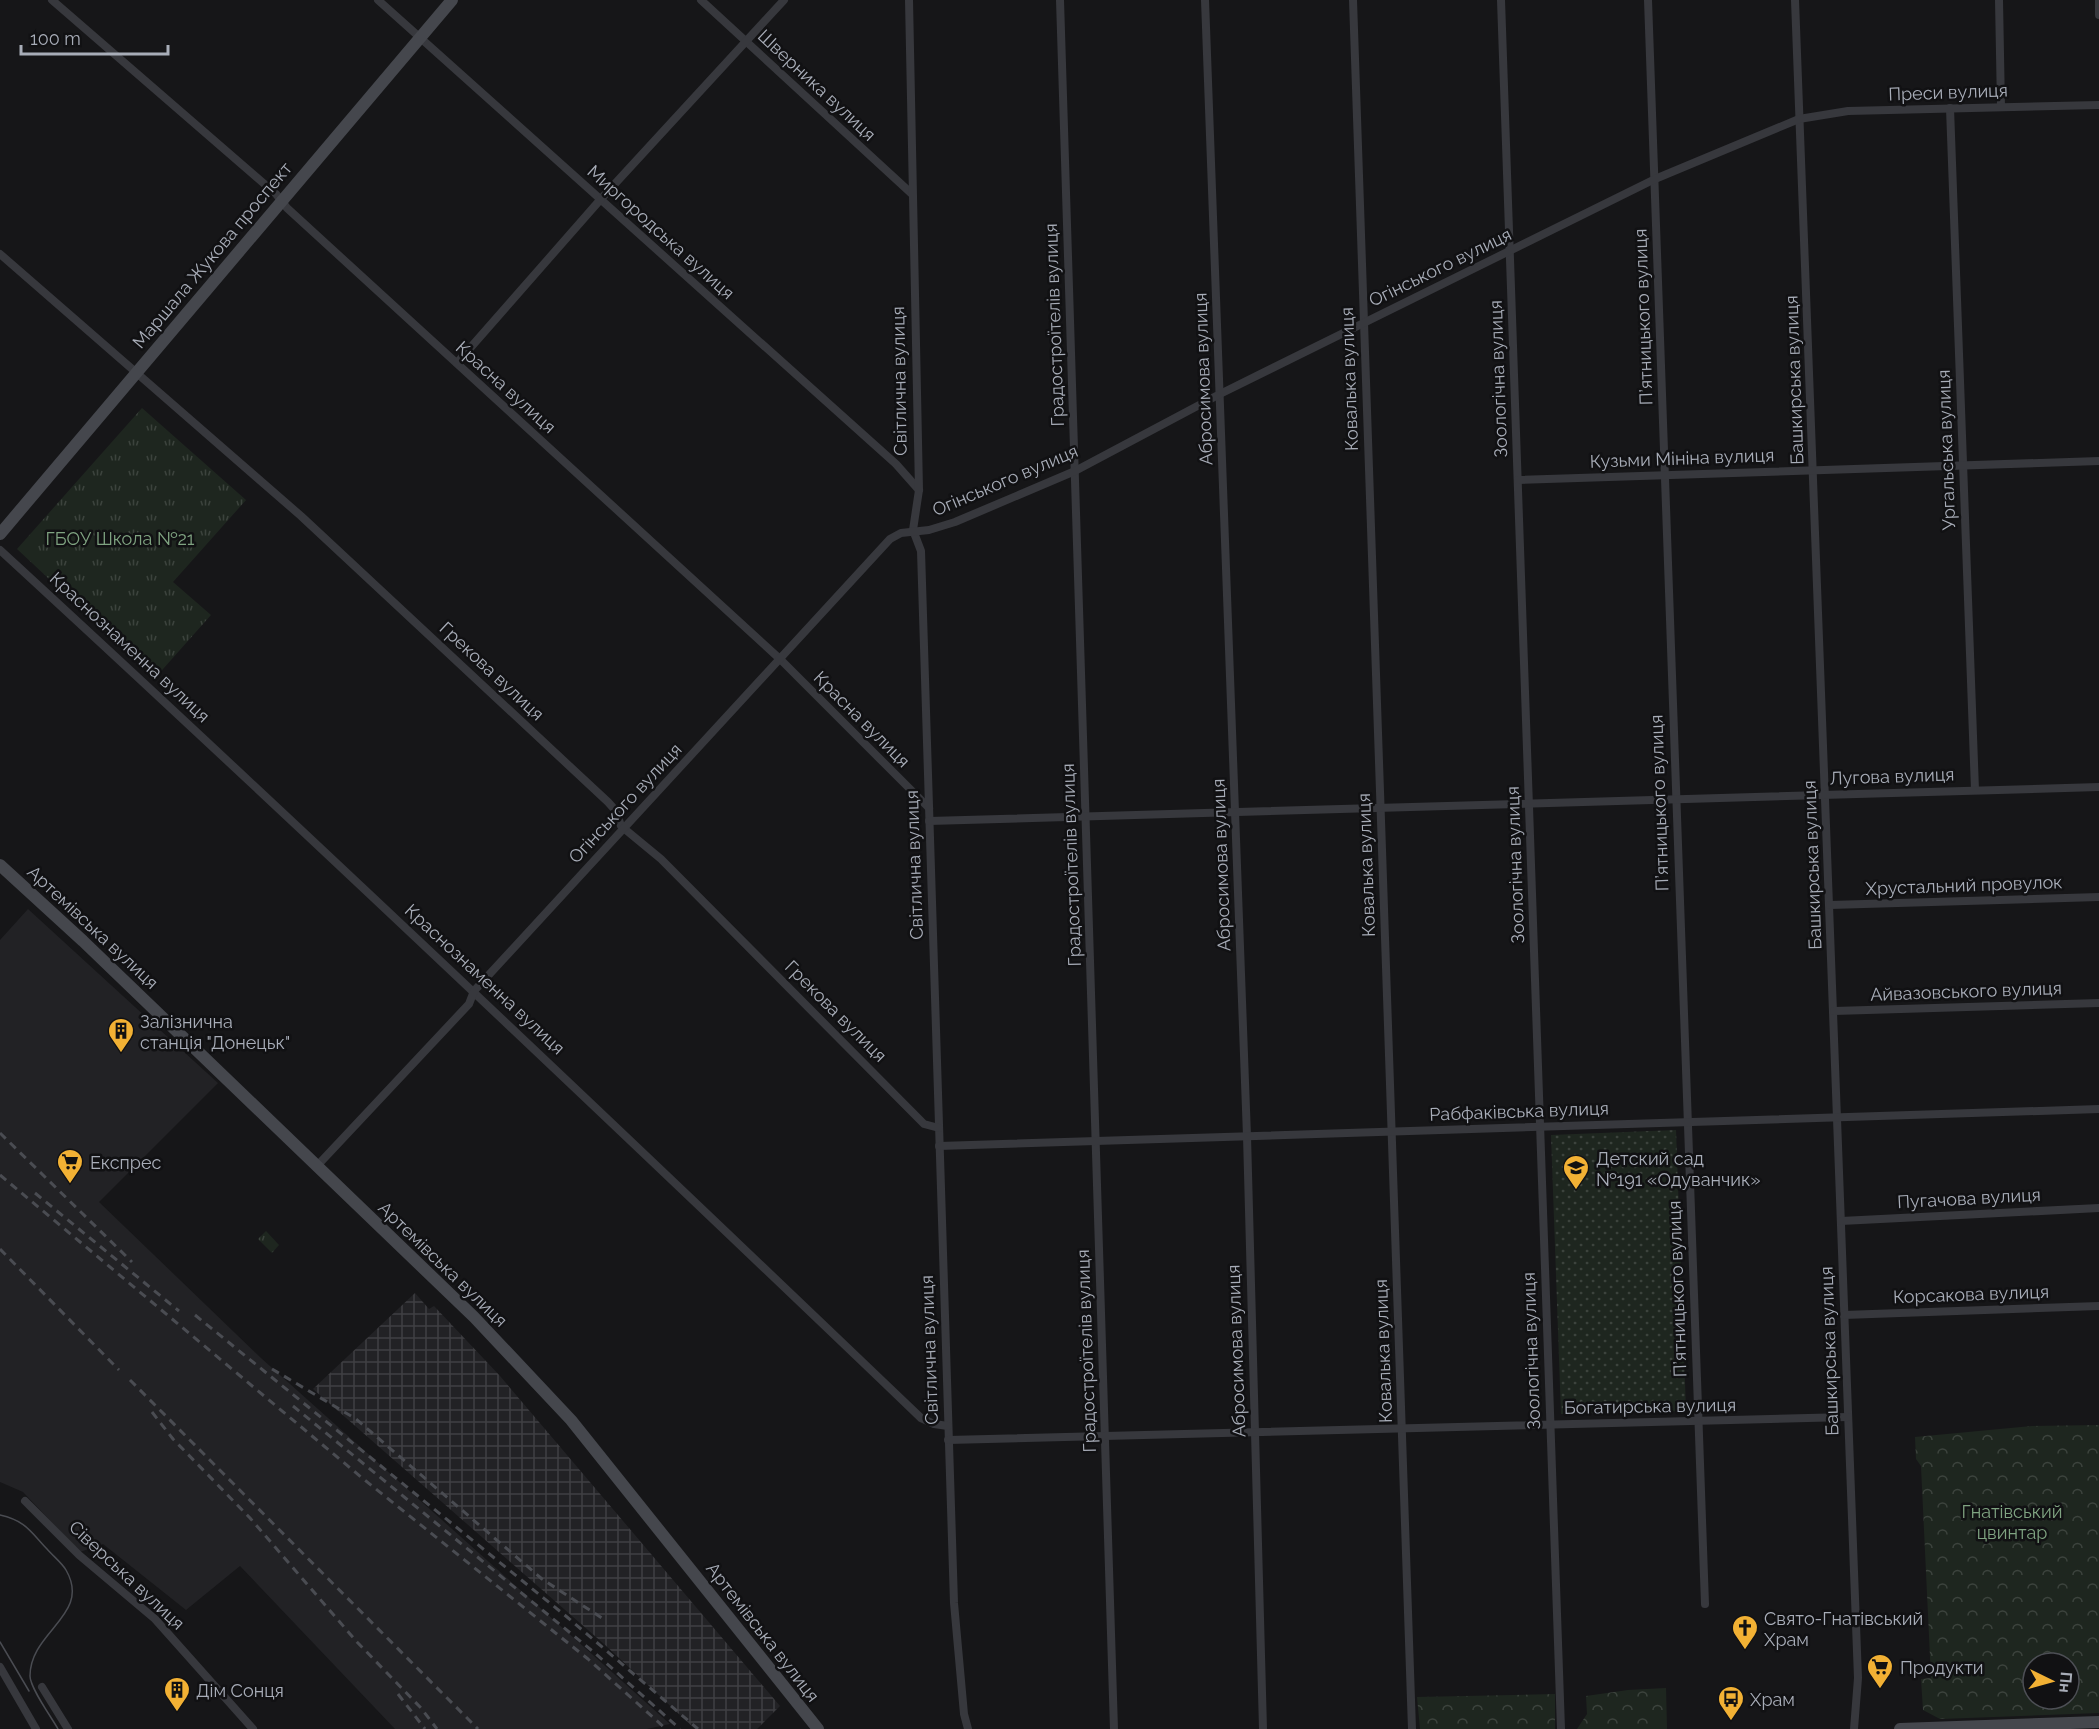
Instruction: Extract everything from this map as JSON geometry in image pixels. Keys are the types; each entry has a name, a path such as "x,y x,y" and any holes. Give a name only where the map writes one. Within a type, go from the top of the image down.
{"main road":[{"name":"Маршала Жукова проспект","path":"0,534 452,0"},
{"name":"Артемівська вулиця","path":"0,865 83,941 474,1317 571,1420 818,1729"},
{"path":"1900,1729 1991,1728 2099,1722"}],"street":[{"name":"Красна вулиця","path":"52,0 281,201 781,660 929,808"},
{"name":"Миргородська вулиця","path":"378,0 896,464 919,490"},
{"name":"Шверника вулиця","path":"700,0 912,194"},
{"path":"457,363 600,200 784,0"},
{"name":"Світлична вулиця","path":"909,0 919,490 913,530 921,551 954,1604 964,1714 968,1729"},
{"name":"Градостроїтелiв вулиця","path":"1060,0 1114,1729"},
{"name":"Абросимова вулиця","path":"1205,0 1247,1136 1263,1729"},
{"name":"Ковалька вулиця","path":"1353,0 1412,1729"},
{"name":"Зоологічна вулиця","path":"1501,0 1561,1729"},
{"name":"П’ятницького вулиця","path":"1648,0 1705,1604"},
{"name":"Башкирська вулиця","path":"1795,0 1858,1678 1854,1729"},
{"path":"2000,0 2001,107"},
{"path":"2098,0 2099,15"},
{"name":"Преси вулиця","path":"1799,119 1848,111 2099,105"},
{"name":"Ургальська вулиця","path":"1950,108 1975,790"},
{"name":"Огінського вулиця","path":"316,1167 469,1004 474,990 781,660 890,539 913,530 929,530 955,522 1075,471 1220,394 1655,179 1799,119"},
{"name":"Грекова вулиця","path":"0,254 305,520 608,802 616,811 624,830 662,859 924,1124 932,1128 939,1128"},
{"name":"Кузьми Мініна вулиця","path":"1518,480 2099,461"},
{"name":"Краснознаменна вулиця","path":"0,550 146,682 474,990 921,1418 934,1424 948,1426"},
{"name":"Лугова вулиця","path":"929,821 2099,787"},
{"name":"Хрустальний провулок","path":"1830,905 2099,897"},
{"name":"Айвазовського вулиця","path":"1834,1011 2099,1003"},
{"name":"Рабфаківська вулиця","path":"939,1146 2099,1109"},
{"name":"Пугачова вулиця","path":"1841,1221 2099,1208"},
{"name":"Корсакова вулиця","path":"1845,1315 2099,1306"},
{"name":"Богатирська вулиця","path":"948,1440 1848,1417"},
{"name":"Сіверська вулиця","path":"25,1501 79,1555 155,1619 254,1729"},
{"path":"0,1667 36,1729"},
{"path":"42,1687 68,1729"}],"shaded area":[{"path":"28,909 218,1083 99,1202 261,1358 670,1724 647,1729 395,1729 240,1566 186,1610 103,1544 80,1552 23,1492 0,1482 0,940"},
{"path":"415,1293 429,1309 434,1306 500,1376 780,1706 757,1729 695,1729 604,1644 313,1389"}],"green space":[{"name":"ГБОУ Школа №21","path":"142,408 246,500 173,582 211,615 155,678 17,549"},
{"path":"1676,1130 1686,1411 1561,1414 1551,1135"},
{"path":"266,1231 279,1245 272,1253 258,1239"},
{"name":"Гнатівський цвинтар","path":"2099,1425 2099,1713 1940,1719 1923,1710 1921,1679 1931,1678 1921,1466 1916,1459 1915,1437 2032,1426"},
{"path":"1666,1688 1667,1729 1577,1729 1587,1714 1586,1696"},
{"path":"1555,1694 1555,1729 1420,1729 1417,1697"}],"tram line":[{"path":"0,1515 16,1520 32,1532 64,1567 72,1586 71,1599 66,1611 39,1647 33,1660 30,1676 37,1695 58,1729"},
{"path":"0,1642 29,1691"}],"railway":[{"path":"0,1133 132,1262"},
{"path":"0,1175 361,1477 588,1659 666,1729"},
{"path":"35,1193 179,1311"},
{"path":"0,1249 119,1370"},
{"path":"195,1315 567,1617 698,1729"},
{"path":"272,1369 356,1419 542,1579 605,1620"},
{"path":"130,1380 478,1729"},
{"path":"293,1406 596,1654 680,1729"},
{"path":"152,1412 173,1439 250,1518 357,1642 421,1708 437,1729"},
{"path":"398,1694 425,1729"}],"place":[{"name":"Залізнична станція \"Донецьк\"","path":"121,1054"},
{"name":"Експрес","path":"70,1185"},
{"name":"Детский сад №191 «Одуванчик»","path":"1576,1191"},
{"name":"Свято-Гнатівський Храм","path":"1745,1651"},
{"name":"Продукти","path":"1880,1690"},
{"name":"Дім Сонця","path":"177,1713"},
{"name":"Храм","path":"1731,1722"}]}
